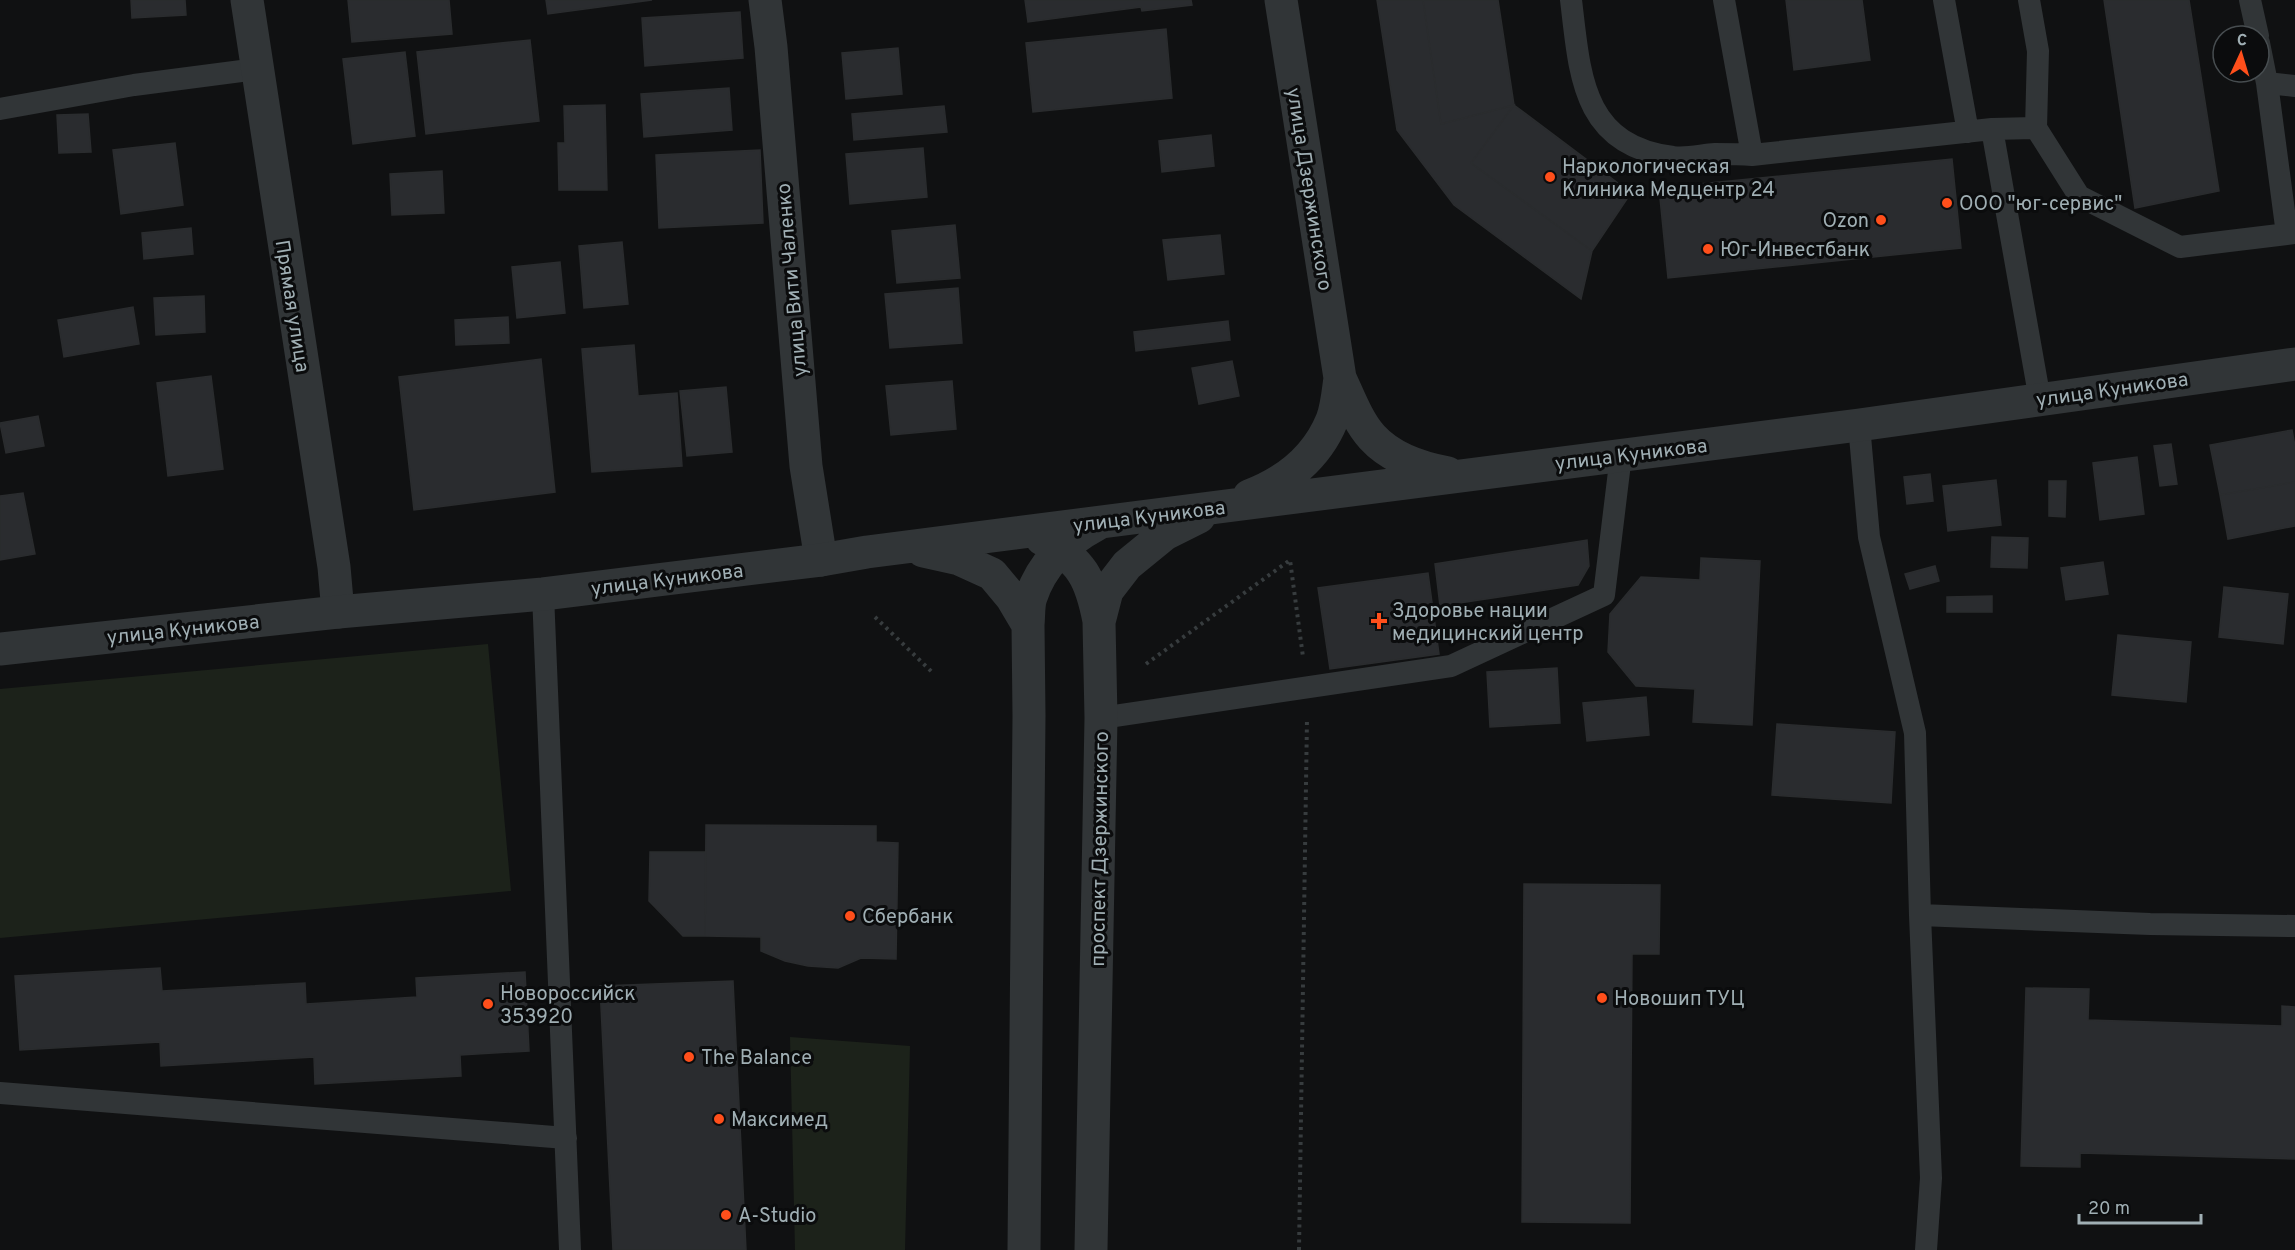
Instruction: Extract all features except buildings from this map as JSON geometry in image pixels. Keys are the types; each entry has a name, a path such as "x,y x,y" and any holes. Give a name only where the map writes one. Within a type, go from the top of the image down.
{"street":[{"name":"Прямая улица","path":"247,0 334,567 338,612"},
{"name":"улица Вити Чаленко","path":"765,0 806,466 821,560"},
{"name":"улица Дзержинского","path":"1281,0 1340,378"},
{"name":"улица Куникова","path":"0,649 338,612 543,594 821,560 1102,521 1858,425 2295,364"},
{"path":"1340,378 1371,436 1394,454 1423,468 1461,476"},
{"path":"1219,507 1262,491 1301,467 1316,448 1332,420 1340,378"},
{"name":"проспект Дзержинского","path":"1091,1250 1101,718 1099,622 1107,591 1127,565 1164,534 1219,507"},
{"path":"1024,1250 1030,597 1052,556 1074,536 1102,521"},
{"path":"1015,533 1044,540 1066,554 1080,568 1093,590 1099,622"},
{"path":"907,547 959,559 992,574 1012,598 1028,625"}],"lane":[{"path":"1571,0 1581,76 1596,114 1629,146 1674,157 1752,154 1992,129 2036,128"},
{"path":"1724,0 1752,154"},
{"path":"1944,0 1968,132"},
{"path":"2029,0 2038,51 2036,128 2079,196 2180,247 2291,233 2267,84"},
{"path":"2250,0 2255,24"},
{"path":"0,109 134,85 257,69"},
{"path":"2271,83 2295,86"},
{"path":"1992,129 2040,400"},
{"path":"1858,425 1869,537 1915,733 1931,1178 1926,1250"},
{"path":"1101,718 1451,666 1604,595 1621,455"},
{"path":"543,594 570,1250"},
{"path":"1920,915 2150,924 2295,926"},
{"path":"0,1093 566,1138"}],"path":[{"path":"1146,664 1290,560 1308,688 1299,1250"},
{"path":"875,617 932,672"}],"shaded area":[{"path":"488,644 511,891 0,938 0,689"},
{"path":"790,1037 910,1046 905,1250 795,1250"}],"place":[{"name":"Наркологическая Клиника Медцентр 24","path":"1550,177"},
{"name":"ООО \"юг-сервис\"","path":"1947,203"},
{"name":"Ozon","path":"1881,220"},
{"name":"Юг-Инвестбанк","path":"1708,249"},
{"name":"Здоровье нации медицинский центр","path":"1379,621"},
{"name":"Сбербанк","path":"850,916"},
{"name":"Новошип ТУЦ","path":"1602,998"},
{"name":"Новороссийск 353920","path":"488,1004"},
{"name":"The Balance","path":"689,1057"},
{"name":"Максимед","path":"719,1119"},
{"name":"A-Studio","path":"726,1215"}]}
